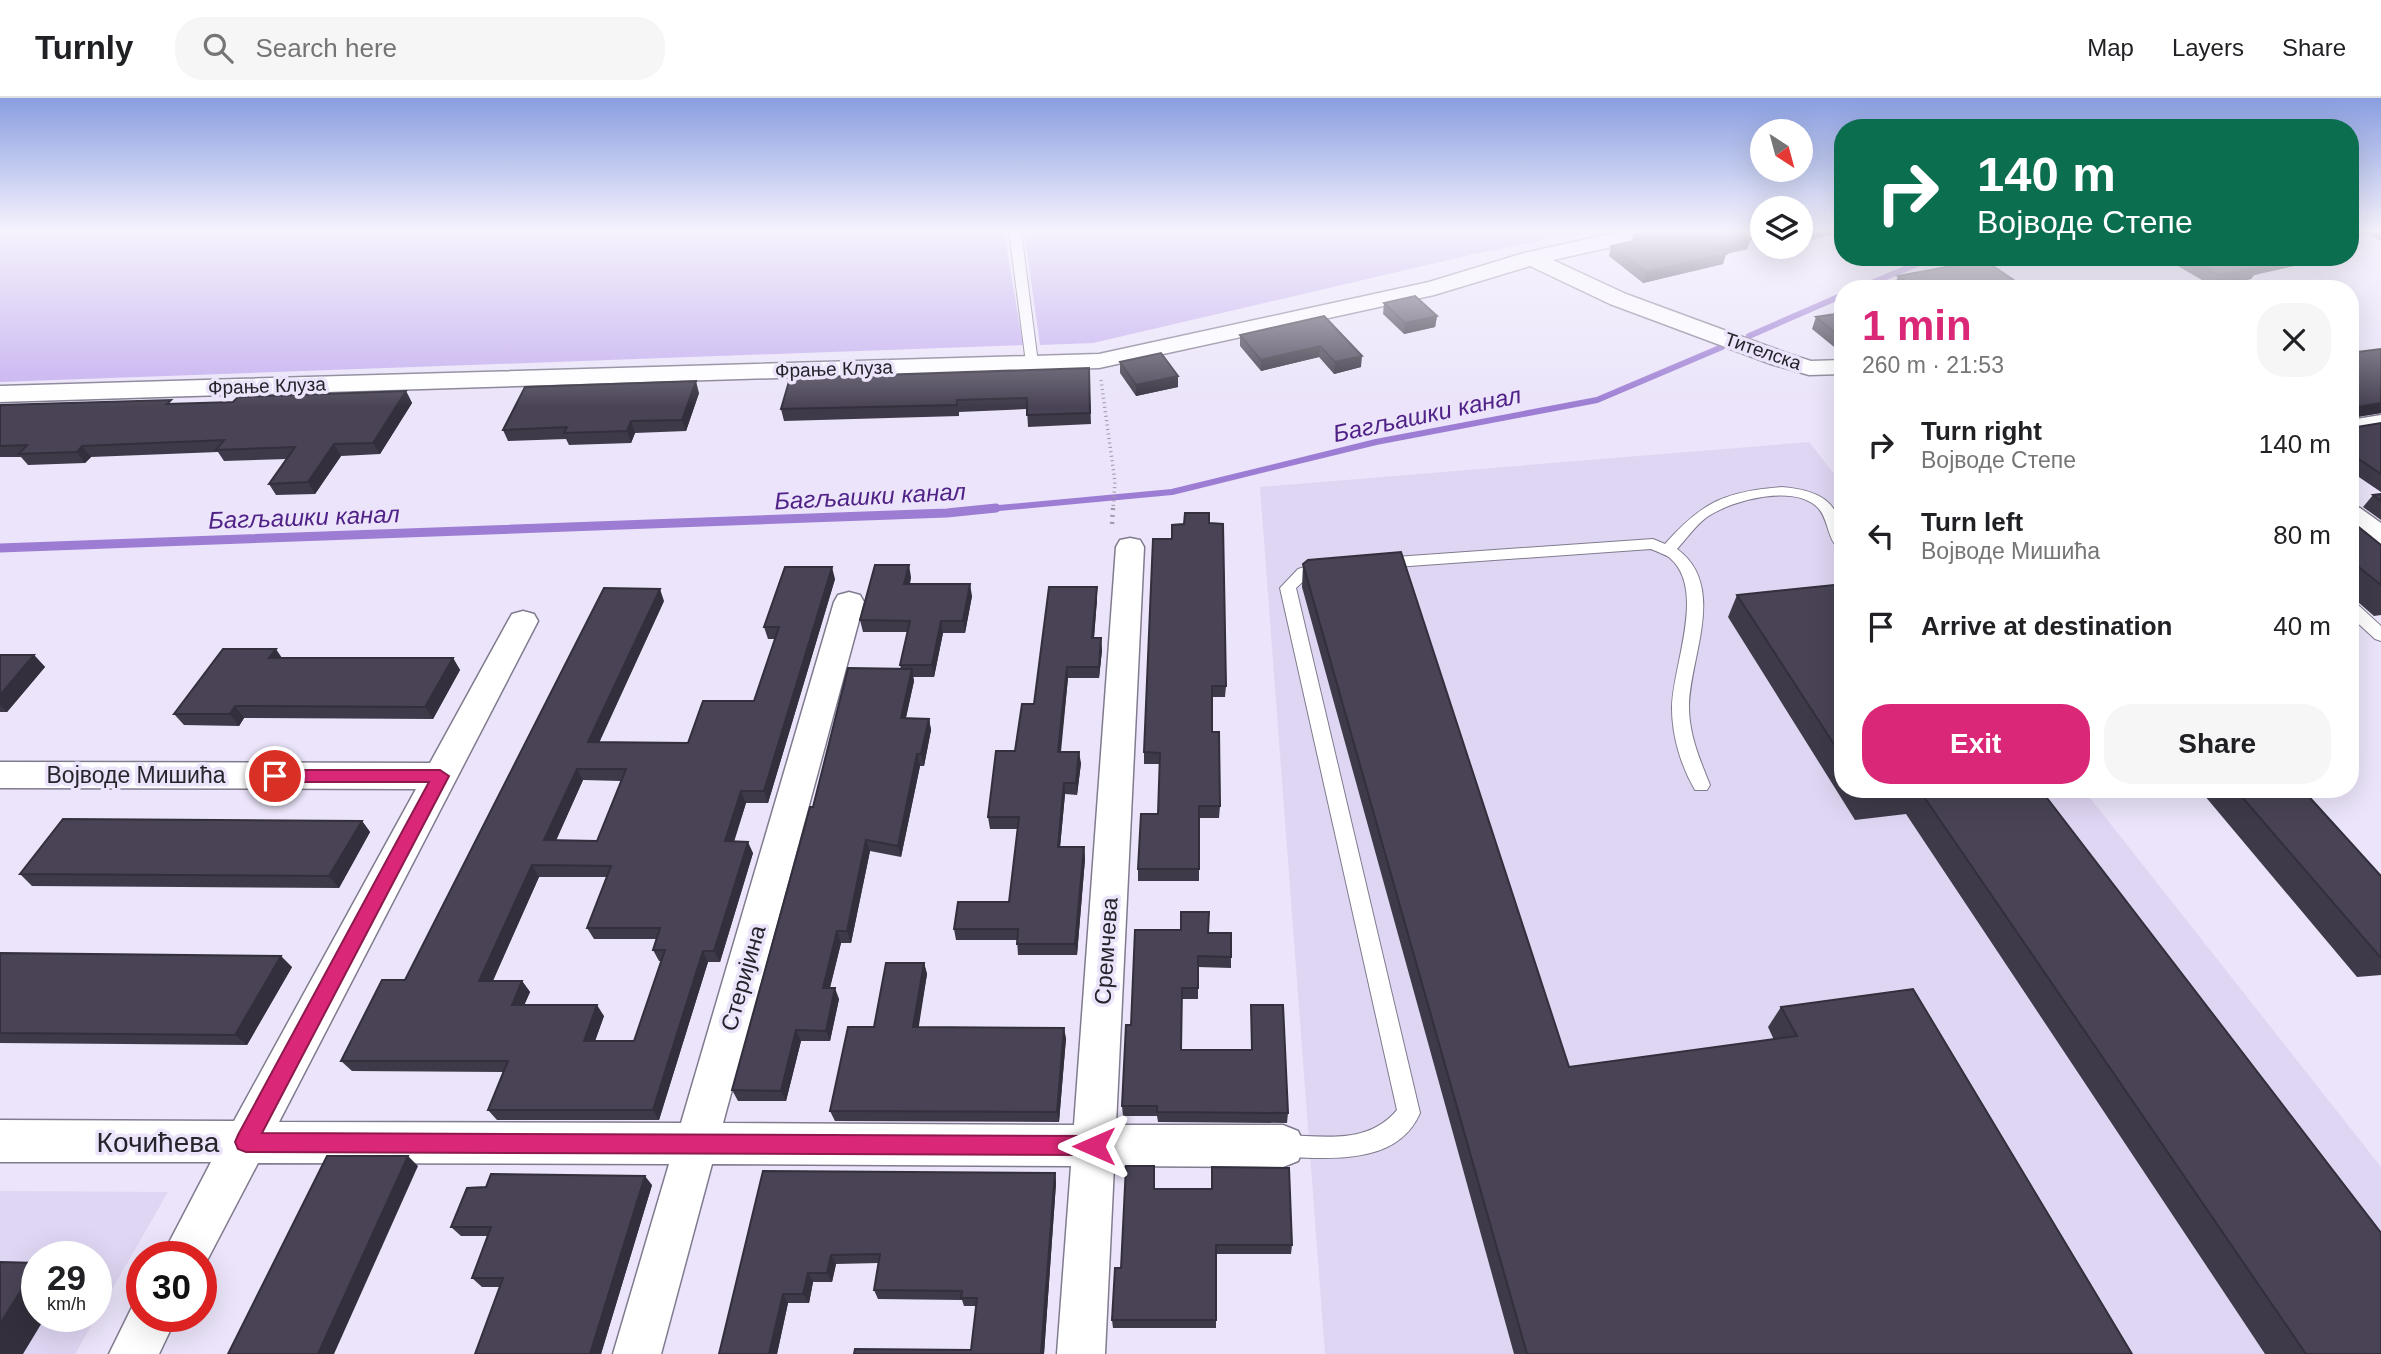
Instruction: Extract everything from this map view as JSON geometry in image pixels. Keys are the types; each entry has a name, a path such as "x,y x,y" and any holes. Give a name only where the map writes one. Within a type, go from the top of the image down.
{"street":[{"name":"Фрање Клуза","path":"0,394 1099,361 1427,290"},
{"name":"Тителска","path":"1598,290 1780,359 1810,368 1834,367"},
{"path":"2359,427 2381,423"},
{"path":"2359,520 2381,536"},
{"name":"Сремчева","path":"1081,1354 1094,1146 1121,536"},
{"name":"Стеријина","path":"637,1354 849,602"},
{"path":"193,1241 523,621"},
{"name":"Војводе Мишића","path":"0,775 440,776"},
{"name":"Кочићева","path":"0,1141 1283,1146"},
{"path":"133,1354 145,1332"}],"lane":[{"path":"1023,290 1032,363"},
{"path":"1669,549 1702,514 1715,506 1771,493 1799,493 1820,501 1834,525"},
{"path":"1283,1146 1365,1146 1395,1130 1409,1113 1288,588 1292,581 1307,570 1350,565 1653,544 1669,549 1682,560 1694,589 1692,646 1681,696 1681,719 1685,742 1701,785"},
{"path":"2359,615 2381,635"}],"path":[{"path":"2359,352 2371,359"},
{"path":"1099,361 1121,536"}],"shaded area":[{"path":"0,290 1014,290 1023,345 0,382"},
{"path":"1032,290 1322,290 1093,343 1040,345"},
{"path":"1809,442 1834,474 1834,798 2090,798 2381,1167 2381,1354 1325,1354 1260,487"},
{"path":"0,1191 168,1192 140,1241 126,1241 126,1265 112,1290 112,1241 21,1241 21,1332 88,1332 75,1354 0,1354"}],"building":[{"path":"1415,296 1437,316 1405,323 1384,303"},
{"path":"1834,314 1834,332 1816,317"},
{"path":"1324,316 1362,356 1335,362 1320,346 1261,360 1240,335"},
{"path":"2381,349 2381,403 2359,407 2359,352"},
{"path":"1161,353 1178,376 1136,385 1120,362"},
{"path":"1089,368 1090,413 1027,415 1027,398 957,400 957,405 781,409 790,378"},
{"path":"696,381 682,420 631,421 627,431 564,433 567,427 503,430 525,387"},
{"path":"406,391 373,443 334,444 308,482 269,484 295,447 216,450 224,440 82,446 77,452 19,454 27,445 0,446 0,405 171,400 167,404 233,402 238,397"},
{"path":"2381,423 2381,474 2359,459 2359,427"},
{"path":"1185,513 1209,513 1209,523 1223,524 1226,686 1212,686 1212,732 1219,732 1220,806 1199,806 1199,869 1138,869 1141,814 1158,814 1160,753 1144,752 1153,539 1172,539 1172,525 1184,524"},
{"path":"2359,527 2381,545 2381,585 2359,567"},
{"path":"1401,552 1569,1067 1797,1036 1781,1007 1913,989 2132,1354 1527,1354 1303,564 1308,560"},
{"path":"875,565 909,565 904,584 970,584 963,621 941,621 932,665 900,665 910,621 860,620"},
{"path":"785,567 832,567 764,791 741,791 725,841 748,842 714,951 703,951 653,1110 488,1110 508,1061 341,1061 382,980 405,980 604,588 660,589 588,742 688,743 703,701 754,701 779,627 764,627","holes":["577,769 626,769 597,841 544,840","532,865 611,866 587,928 660,928 653,950 665,950 634,1041 584,1041 597,1005 512,1005 522,981 479,981"]},
{"path":"1834,585 1834,744 1737,595"},
{"path":"1049,587 1097,587 1092,638 1101,638 1099,667 1067,667 1058,752 1079,752 1076,783 1064,783 1058,847 1084,847 1075,944 1017,944 1018,929 954,929 958,902 1009,902 1019,817 988,817 996,751 1015,751 1022,704 1034,704"},
{"path":"223,649 276,649 269,658 453,658 425,707 235,706 230,714 174,714"},
{"path":"0,655 34,655 0,695"},
{"path":"848,668 912,669 901,718 929,719 921,754 917,754 898,846 866,840 847,931 837,931 823,988 835,988 826,1031 796,1030 781,1091 732,1090 810,807 813,807"},
{"path":"1925,798 2047,798 2381,1233 2381,1354 2306,1354"},
{"path":"2243,798 2310,798 2381,876 2381,958"},
{"path":"63,819 362,821 329,876 20,874"},
{"path":"1181,912 1209,912 1208,933 1231,933 1231,957 1198,956 1198,988 1182,988 1181,1050 1252,1050 1251,1005 1283,1005 1288,1113 1157,1112 1157,1106 1122,1106 1126,1025 1131,1025 1135,930 1181,930"},
{"path":"0,953 281,956 235,1035 0,1033"},
{"path":"886,963 924,963 913,1027 1064,1028 1057,1112 830,1111 848,1027 874,1027"},
{"path":"327,1156 408,1156 318,1354 228,1354"},
{"path":"1126,1166 1154,1166 1154,1189 1212,1189 1212,1167 1289,1168 1292,1245 1216,1245 1216,1320 1112,1320 1115,1268 1121,1268"},
{"path":"763,1171 1055,1173 1041,1354 854,1354 855,1349 971,1350 977,1298 961,1298 962,1291 874,1290 880,1254 831,1255 827,1273 808,1273 803,1294 783,1294 769,1354 719,1354"},
{"path":"491,1174 645,1176 590,1354 475,1354 503,1278 472,1278 491,1227 451,1227 467,1188 486,1187"},
{"path":"0,1262 21,1263 21,1291 0,1324"}],"waterway":[{"name":"Багљашки канал","path":"1749,336 1834,299"},
{"name":"Багљашки канал","path":"977,510 1172,492 1376,442 1597,400 1722,347"},
{"name":"Багљашки канал","path":"0,548 947,513 996,508"}],"route":[{"path":"275,776 440,776 246,1142 1094,1146"}]}
